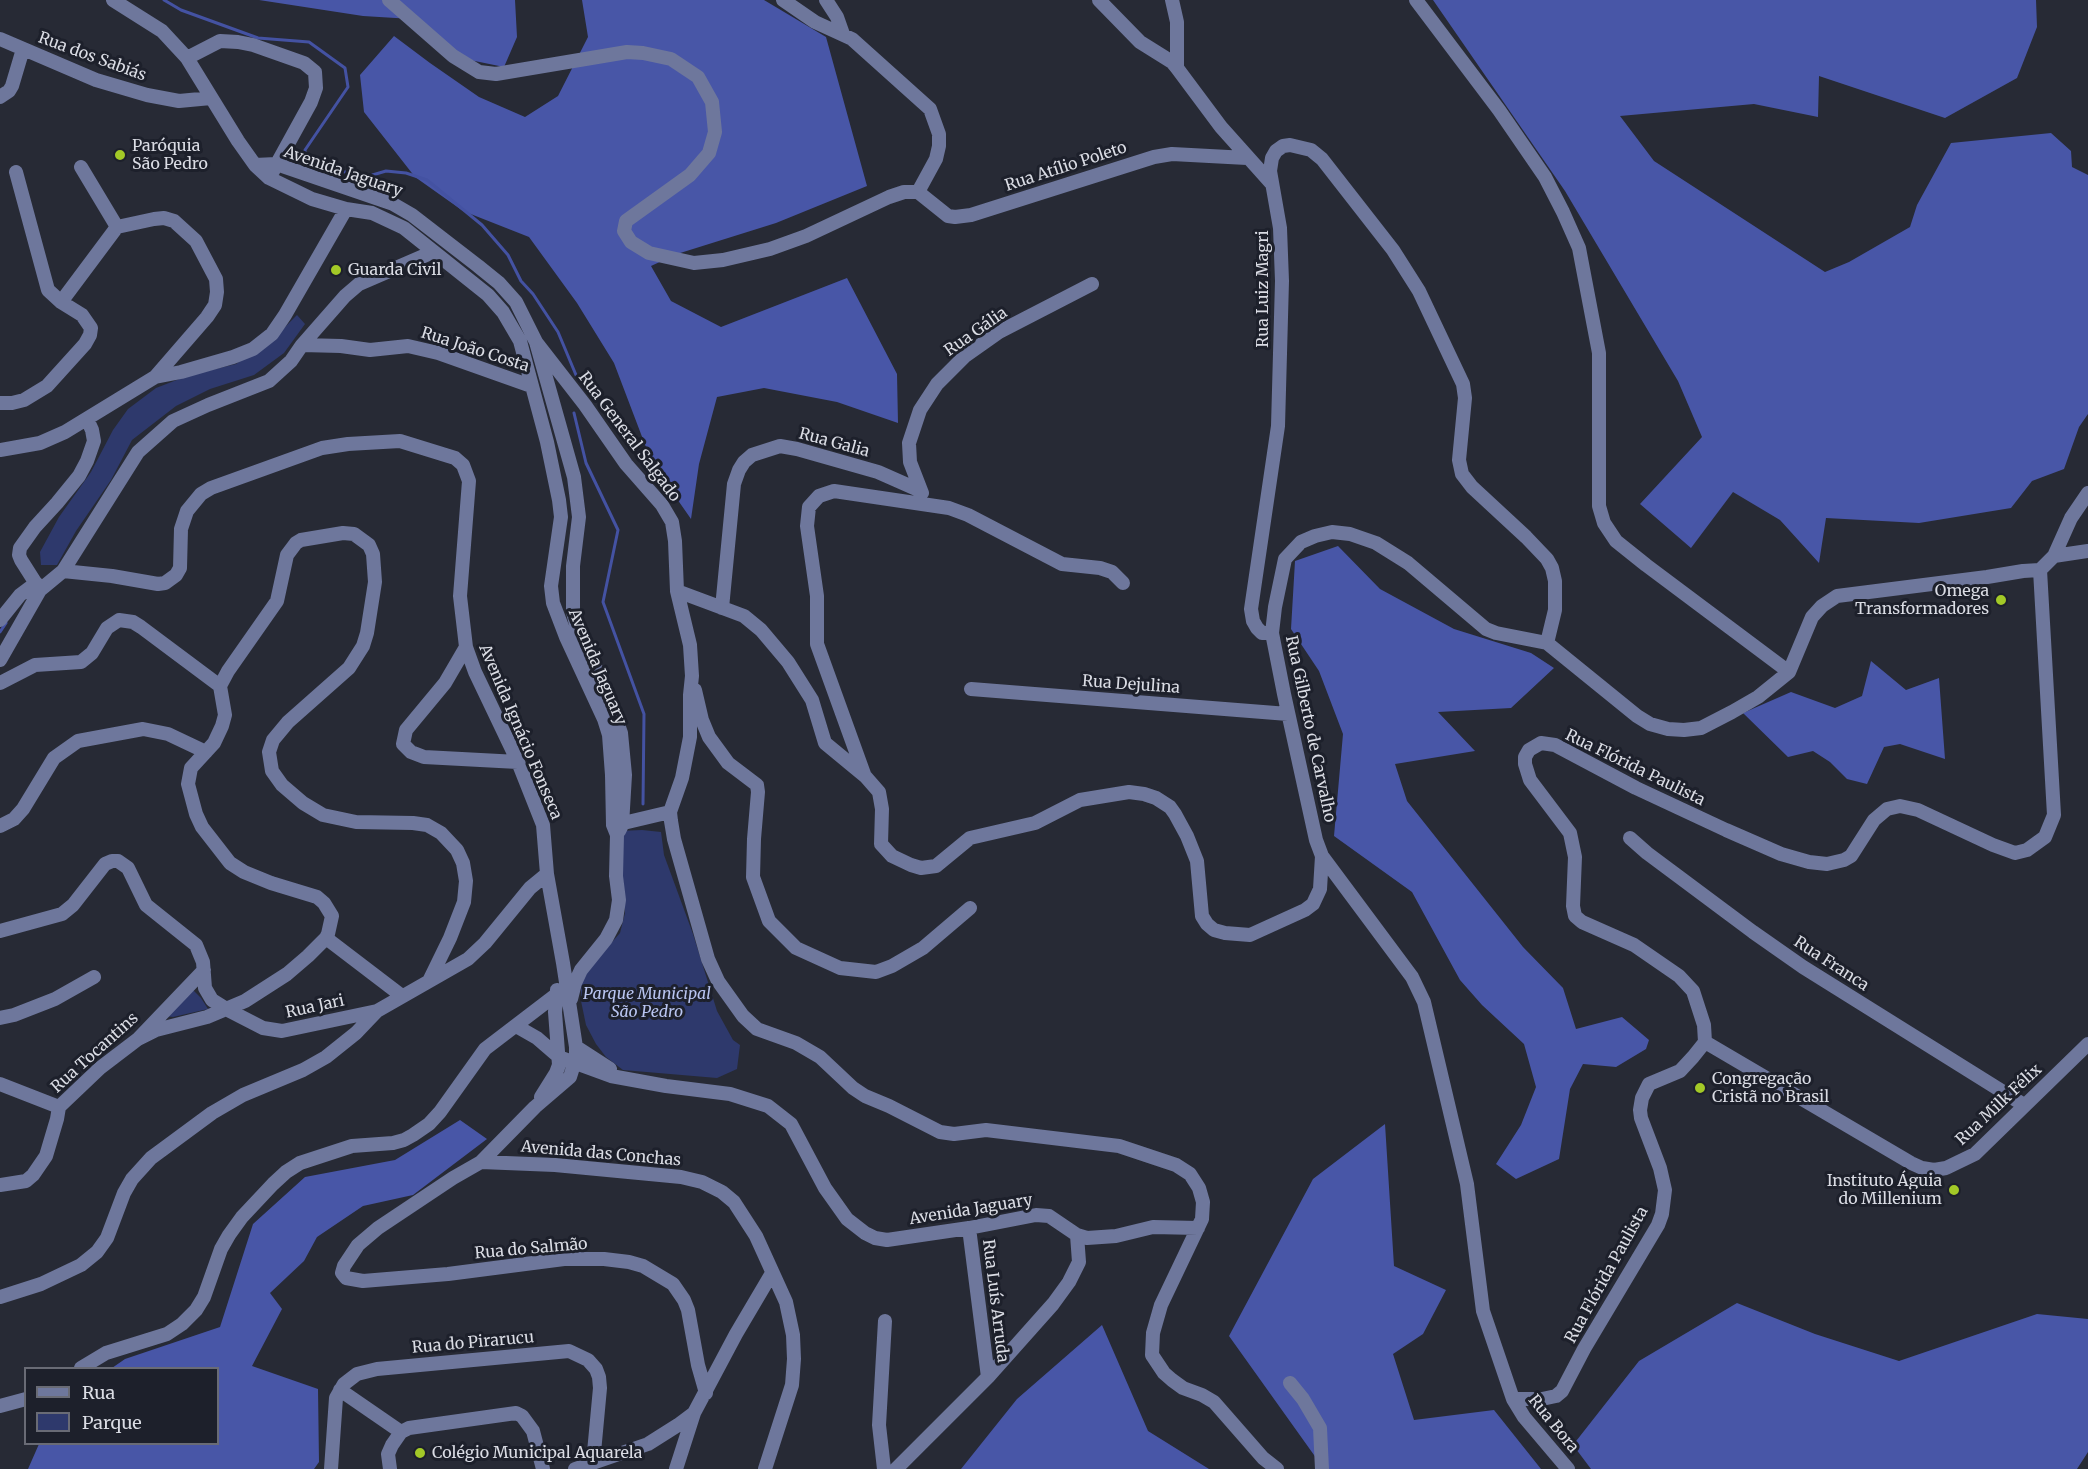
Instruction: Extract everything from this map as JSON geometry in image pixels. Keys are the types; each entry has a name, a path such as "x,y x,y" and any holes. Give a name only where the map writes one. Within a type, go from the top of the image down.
{"street":[{"name":"Avenida Jaguary","path":"113,0 162,31 188,58 238,141 255,165 269,178 312,199 346,209 372,213 404,228 488,295 503,312 520,341 560,500 561,518 551,586 557,617 594,694 609,735 617,828 616,876 619,900 616,920 606,939 578,976 570,1011"},
{"path":"389,0 453,56 479,72 496,74 627,52 671,59 698,77 712,102 715,132 709,153 690,175 626,221 624,231 631,242 649,253 694,263 723,260 770,249 806,236 889,197 911,192 936,159 939,134 935,120 924,101 862,47 843,34 815,22 783,0"},
{"path":"826,0 837,17 843,34"},
{"path":"1099,0 1140,42 1178,68 1221,127 1272,184"},
{"path":"1172,0 1176,22 1178,68"},
{"path":"1416,0 1499,110 1545,177 1579,248 1599,353 1599,506 1604,523 1616,541 1646,566 1789,672"},
{"name":"Rua dos Sabiás","path":"0,39 96,80 147,95 178,101 211,98"},
{"path":"188,58 220,41 231,41 253,45 304,63 311,69 317,78 311,102 269,178"},
{"path":"0,97 12,86 23,49"},
{"path":"1272,184 1271,164 1276,151 1283,146 1290,145 1311,150 1322,159 1406,269 1419,291 1463,384 1466,398 1459,460 1462,474 1472,487 1547,559 1552,568 1555,581 1555,610 1547,642"},
{"name":"Rua Atílio Poleto","path":"911,192 948,216 955,218 971,215 1154,157 1172,154 1247,158"},
{"name":"Avenida Jaguary","path":"255,165 276,164 393,204 412,215 478,266 516,302 536,342 577,495 579,517 573,566 573,612 580,634 606,690 621,733 625,775 617,828"},
{"path":"81,167 117,227"},
{"path":"0,404 24,400 47,386 64,369 90,335 91,328 86,319 52,296 45,284 16,172"},
{"name":"Rua Luiz Magri","path":"1272,184 1280,228 1282,280 1278,426 1251,609 1257,628 1262,633 1272,633"},
{"path":"155,377 233,357 253,349 272,333 285,315 346,209"},
{"path":"0,450 40,442 87,419 155,377 207,317 215,305 218,292 216,279 196,241 174,221 164,218 117,227 61,302"},
{"path":"0,620 20,595 63,571 138,452 173,421 269,381 291,362 302,345 345,296 359,284 433,252"},
{"path":"460,272 478,266"},
{"name":"Rua Gália","path":"929,506 910,462 909,443 920,410 937,384 965,356 999,332 1092,284"},
{"name":"Rua General Salgado","path":"536,342 585,405 626,464 662,505 672,522 677,591 690,645 692,676 690,737 682,778 670,812 674,839 711,968 718,981 742,1016 757,1029 796,1043 820,1057 853,1088 865,1096 940,1132 954,1134 986,1130 1119,1146 1176,1165 1190,1174 1199,1188 1203,1211 1198,1228 1171,1280 1161,1305 1153,1333 1152,1355 1164,1373 1172,1380 1183,1388 1214,1402 1263,1458 1277,1469"},
{"name":"Rua João Costa","path":"302,345 341,346 370,350 408,345 438,353 531,386"},
{"path":"38,587 21,560 20,548 79,476 87,461 94,441 91,425 87,419"},
{"name":"Avenida Ignácio Fonseca","path":"63,571 165,583 176,575 180,568 181,529 187,511 193,502 211,488 322,448 400,441 455,458 463,465 469,482 460,596 466,647 475,672 518,762 543,825 547,874 561,946 560,986 555,1012 559,1057"},
{"name":"Rua Galia","path":"722,608 734,484 738,470 752,455 780,446 797,449 878,472 921,491"},
{"path":"865,776 817,644 817,596 807,536 807,513 813,501 828,491 834,491 949,508 1045,553 1062,564 1100,568 1112,572 1123,583"},
{"path":"2040,570 2054,556 2071,518 2088,492"},
{"name":"Rua Gilberto de Carvalho","path":"677,591 744,616 761,630 800,680 816,711 825,743 865,776 879,792 881,844 892,856 911,866 921,868 936,866 970,838 1035,823 1080,800 1129,792 1156,798 1164,802 1176,814 1197,861 1202,916 1207,924 1214,930 1225,933 1250,935 1305,910 1313,904 1320,889 1322,856 1316,840 1272,633 1285,559 1301,543 1315,536 1332,532 1350,534 1377,543 1417,570 1486,629 1496,633 1547,642 1637,716 1650,724 1684,730 1701,728 1758,697 1789,672 1812,617 1822,606 1837,596 2040,570"},
{"path":"138,1039 164,1027 228,1010 287,974 326,938 332,916 324,903 309,893 271,883 234,866 202,827 188,784 190,768 214,743 222,726 225,715 220,686 277,601 287,555 296,543 343,533 354,534 369,545 373,554 375,582 363,646 349,668 288,722 273,740 269,752 270,763 272,771 282,785 303,803 324,815 356,822 427,825 441,834 457,850 463,863 466,881 464,902 430,979"},
{"path":"2054,556 2088,551"},
{"name":"Rua Flórida Paulista","path":"1513,1399 1550,1399 1562,1391 1584,1349 1658,1225 1665,1204 1665,1190 1660,1168 1641,1118 1641,1098 1649,1084 1680,1071 1705,1042 1704,1025 1696,999 1686,982 1658,959 1634,945 1582,922 1574,913 1575,867 1570,833 1530,780 1525,764 1525,757 1529,750 1541,743 1555,745 1636,788 1726,830 1781,854 1809,862 1827,864 1851,856 1874,820 1887,808 1900,806 1918,810 2015,853 2027,850 2045,837 2054,815 2040,570"},
{"path":"0,660 38,587"},
{"path":"0,683 35,665 81,662 92,653 107,628 119,620 133,622 141,627 220,686"},
{"path":"566,637 580,634"},
{"path":"466,647 445,683 406,730 403,744 411,752 424,757 518,762"},
{"path":"692,676 702,720 709,737 728,763 757,785 759,792 753,877 769,921 796,948 840,968 876,972 899,963 922,948 970,908"},
{"name":"Rua Dejulina","path":"971,690 1288,714"},
{"path":"0,826 14,819 23,809 54,758 78,741 143,729 168,734 206,752"},
{"path":"617,828 670,812"},
{"name":"Rua Franca","path":"1630,838 1647,853 1803,967 2024,1105"},
{"path":"1322,856 1412,977 1424,1002 1467,1184 1483,1311 1513,1399"},
{"name":"Rua Jari","path":"0,931 62,914 73,905 105,864 118,861 128,868 146,904 196,945 200,952 204,970 203,978 208,994 212,1000 228,1010 263,1028 282,1031 377,1011"},
{"path":"0,1297 41,1284 81,1265 97,1252 107,1238 124,1193 132,1179 151,1158 212,1113 243,1095 303,1070 326,1057 356,1033 377,1011 468,959 530,888 547,874"},
{"name":"Avenida Ignácio Fonseca","path":"556,919 555,962 560,986 570,1011 576,1047 575,1062 570,1077"},
{"path":"326,938 402,996"},
{"path":"561,946 568,955 583,958"},
{"path":"83,1367 106,1353 167,1334 182,1324 196,1310 204,1297 221,1249 229,1235 242,1217 286,1172 300,1163 352,1146 404,1140 429,1124 485,1049 516,1026 560,986 583,958 599,947"},
{"name":"Rua Tocantins","path":"0,1185 26,1181 42,1164 57,1119 58,1107 100,1068 138,1039 204,970"},
{"path":"0,1018 55,999 94,977"},
{"path":"555,1012 570,1011"},
{"path":"516,1026 537,1038 559,1057 612,1076"},
{"name":"Rua Milk Félix","path":"1705,1042 1922,1168 1946,1168 1975,1154 2088,1044"},
{"path":"576,1047 614,1072 630,1079"},
{"path":"535,1107 556,1073 559,1057"},
{"name":"Avenida Jaguary","path":"612,1076 730,1094 768,1106 780,1114 798,1133 825,1188 841,1212 865,1233 887,1240 1036,1215 1048,1216 1077,1235"},
{"path":"481,1162 535,1107 570,1077 612,1076"},
{"path":"0,1084 58,1107"},
{"name":"Avenida das Conchas","path":"481,1162 555,1165 667,1175 702,1182 722,1192 734,1203 756,1236 786,1302 793,1335 792,1385 765,1469"},
{"name":"Rua do Salmão","path":"481,1162 378,1228 358,1245 344,1266 343,1276 363,1281 448,1274 564,1258 604,1259 643,1266 673,1284 684,1300 706,1393"},
{"path":"896,1469 988,1377 1053,1304 1069,1282 1078,1262 1080,1251 1077,1235 1087,1238 1104,1238 1153,1227 1198,1228"},
{"name":"Rua Luís Arruda","path":"969,1228 988,1377"},
{"path":"676,1469 694,1413 772,1273"},
{"path":"884,1469 879,1425 885,1321"},
{"name":"Rua do Pirarucu","path":"340,1389 357,1374 377,1368 569,1351 578,1353 596,1369 599,1377 593,1463"},
{"path":"1290,1383 1303,1399 1320,1428 1322,1469"},
{"path":"331,1469 336,1398 340,1389 401,1432"},
{"name":"Rua Bora","path":"1513,1399 1524,1417 1568,1469"},
{"path":"0,1406 24,1400"},
{"path":"390,1469 388,1454 395,1439 409,1428 516,1413 522,1416 533,1431 543,1469"},
{"path":"575,1469 648,1444 694,1413"}],"green space":[{"path":"297,315 305,324 284,353 254,375 210,389 176,406 132,440 111,480 76,531 57,565 41,565 40,552 59,517 91,472 113,430 128,409 156,388 187,376 236,364 274,338"},
{"name":"Parque Municipal São Pedro","path":"620,831 661,832 664,855 693,934 717,1011 733,1040 740,1045 737,1069 717,1078 623,1070 606,1057 586,1025 581,1001 581,984 589,968 620,933 625,913"},
{"path":"193,990 208,1009 173,1017 166,1016"}],"shaded area":[{"path":"259,0 515,0 517,37 504,67 465,59 412,19 363,16"},
{"path":"582,0 764,0 826,37 867,186 776,223 677,254 651,266 671,301 721,327 847,278 897,374 898,423 837,402 764,388 717,397 699,464 691,519 652,463 614,363 577,303 529,237 463,211 415,177 364,112 360,75 394,36 479,97 525,117 558,96 588,37"},
{"path":"1433,0 2036,0 2037,27 2017,78 1945,118 1819,76 1818,117 1754,104 1620,116 1654,161 1825,272 1849,262 1910,227 1917,205 1951,143 2051,133 2071,151 2072,167 2088,175 2088,414 2079,427 2064,469 2032,481 2011,508 1919,523 1826,518 1819,563 1780,520 1733,492 1691,548 1640,504 1702,437 1678,381 1565,191"},
{"path":"1338,546 1380,589 1454,629 1531,653 1554,668 1511,708 1438,712 1475,751 1395,764 1407,801 1523,947 1563,988 1576,1029 1622,1017 1649,1040 1646,1049 1616,1067 1583,1064 1570,1089 1559,1159 1516,1179 1496,1164 1521,1125 1536,1087 1524,1044 1482,1005 1460,980 1412,892 1334,836 1343,734 1319,671 1291,629 1295,561"},
{"path":"1871,661 1906,690 1939,678 1945,759 1900,744 1884,747 1867,784 1847,779 1830,762 1813,751 1788,757 1743,713 1791,692 1835,708 1862,696"},
{"path":"460,1120 487,1139 413,1195 363,1206 317,1237 304,1261 270,1293 282,1309 252,1366 318,1389 319,1462 314,1469 28,1469 39,1445 219,1445 219,1367 113,1367 125,1359 220,1327 253,1224 305,1177 395,1160"},
{"path":"1385,1124 1394,1266 1446,1290 1423,1334 1393,1354 1414,1420 1494,1410 1541,1469 1324,1469 1229,1336 1313,1179"},
{"path":"1737,1303 1815,1334 1899,1361 2037,1314 2088,1319 2088,1452 2077,1469 1591,1469 1573,1445 1639,1361"},
{"path":"1102,1325 1148,1431 1209,1469 961,1469 1017,1399"}],"waterway":[{"path":"164,0 181,10 258,38 309,42 345,68 348,87 305,150 305,159 316,167 369,176 386,171 406,173 427,180 482,225 508,255 521,281 533,294 558,332 576,375"},
{"path":"574,413 586,463 618,530 603,602 644,714 643,804"},
{"path":"0,632 6,623"}],"place":[{"name":"Paróquia São Pedro","path":"120,155"},
{"name":"Guarda Civil","path":"336,270"},
{"name":"Omega Transformadores","path":"2001,600"},
{"name":"Congregação Cristã no Brasil","path":"1700,1088"},
{"name":"Instituto Águia do Millenium","path":"1954,1190"},
{"name":"Colégio Municipal Aquarela","path":"420,1453"}]}
